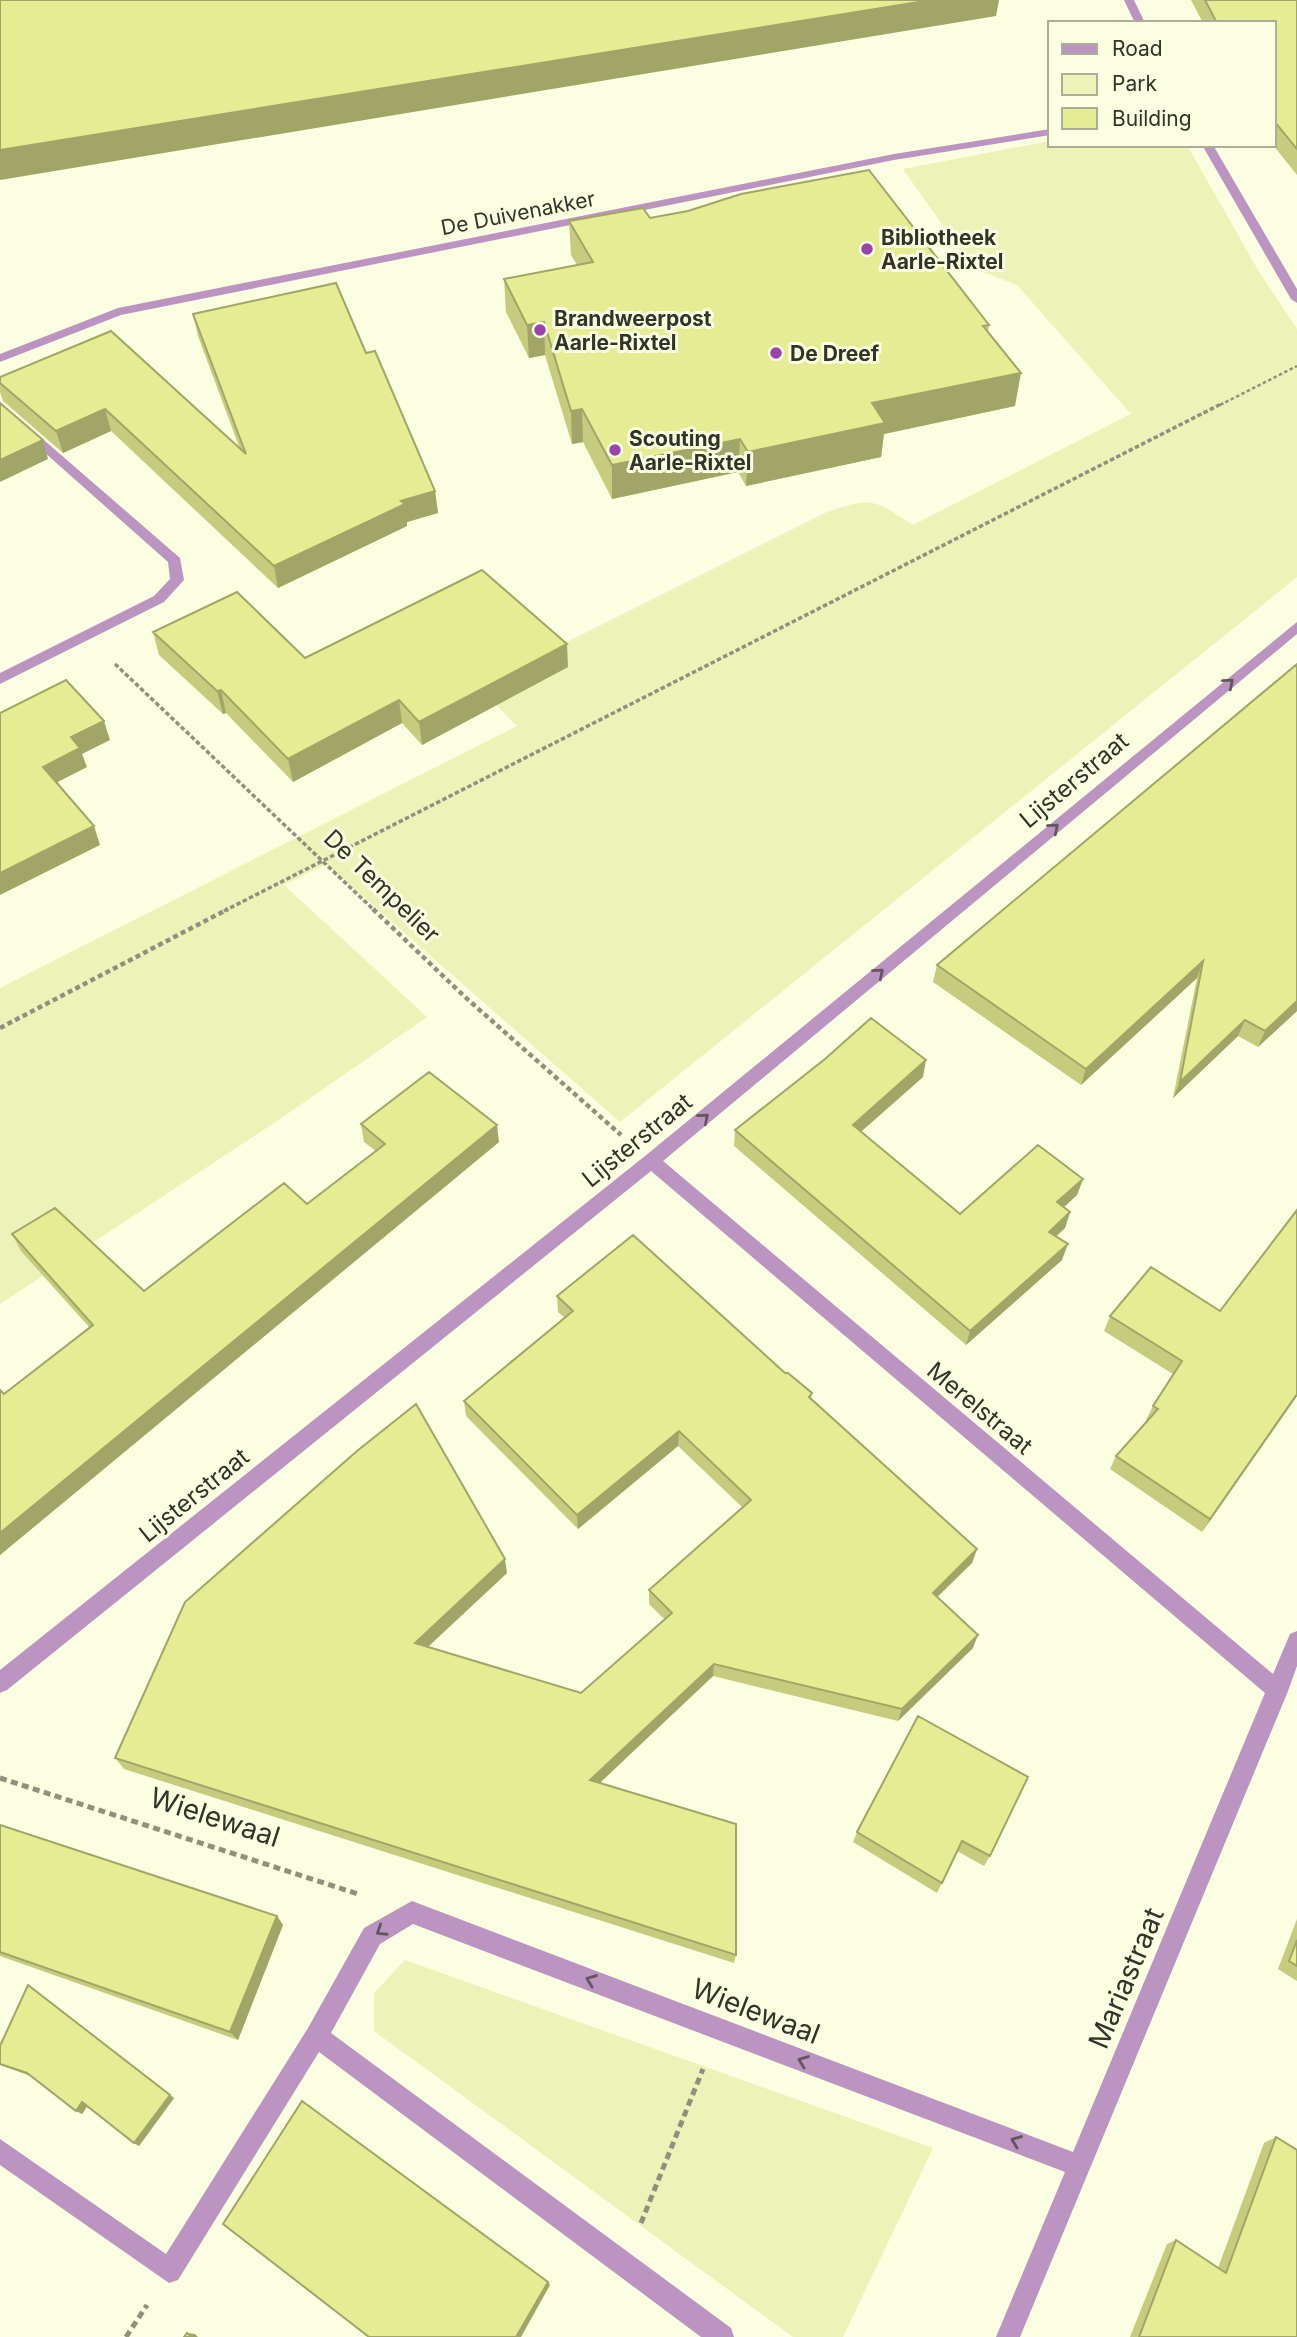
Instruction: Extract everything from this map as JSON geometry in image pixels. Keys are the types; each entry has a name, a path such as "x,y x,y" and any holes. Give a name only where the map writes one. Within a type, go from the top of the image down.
{"street":[{"path":"1129,0 1139,21"},
{"name":"De Duivenakker","path":"0,358 118,312 894,157 1048,132"},
{"path":"1208,147 1297,299"},
{"path":"0,406 175,561 177,580 159,599 0,679"},
{"name":"Lijsterstraat","path":"0,1683 651,1161 1297,627"},
{"name":"Merelstraat","path":"651,1161 1278,1691"},
{"name":"Mariastraat","path":"1008,2337 1297,1641"},
{"path":"0,2151 169,2272 316,2036 372,1936 412,1912"},
{"name":"Wielewaal","path":"412,1912 1080,2166"},
{"path":"316,2036 722,2337"}],"path":[{"path":"0,1028 323,860 1297,366"},
{"name":"De Tempelier","path":"86,637 465,997 651,1161"},
{"name":"Wielewaal","path":"0,1778 412,1912"},
{"path":"624,2265 719,2029"}],"green space":[{"path":"1048,141 1048,147 1188,147 1258,270 1297,329 1297,577 620,1122 326,864 284,885 427,1017 280,1119 0,1304 0,988 517,726 487,695 485,683 827,512 854,504 872,503 913,525 1131,414 1017,285 973,268 903,169"},
{"path":"405,1960 933,2148 843,2337 793,2337 374,2031 374,1993"}],"building":[{"path":"0,0 931,0 0,150"},
{"path":"1205,0 1297,0 1297,149 1276,123 1276,21 1216,21"},
{"path":"869,170 989,325 983,326 1021,373 872,403 885,423 748,452 740,439 612,465 582,409 571,411 544,322 527,325 504,279 593,262 569,221 643,208 650,218 688,211 741,194"},
{"path":"336,283 366,353 375,351 435,491 401,501 405,504 274,566 105,409 56,431 0,383 0,377 111,331 246,454 193,314"},
{"path":"0,403 43,440 0,460"},
{"path":"482,570 567,644 419,722 399,700 288,759 221,690 217,691 153,632 237,592 305,658"},
{"path":"1297,664 1297,1001 1265,1031 1245,1020 1180,1082 1203,961 1086,1069 937,965"},
{"path":"66,680 104,721 71,737 80,748 43,767 94,826 0,873 0,713"},
{"path":"871,1018 926,1060 853,1125 960,1214 1038,1145 1083,1179 1057,1202 1070,1212 1049,1232 1068,1244 970,1331 735,1130 825,1059"},
{"path":"429,1072 497,1125 0,1533 0,1390 4,1394 93,1325 12,1234 55,1208 144,1291 284,1183 307,1204 385,1144 361,1124"},
{"path":"1297,1210 1297,1394 1210,1519 1116,1456 1158,1409 1153,1406 1182,1361 1110,1316 1151,1267 1220,1311"},
{"path":"633,1235 785,1373 812,1393 809,1397 977,1549 933,1593 978,1635 902,1709 714,1664 590,1780 736,1824 736,1955 115,1758 185,1602 357,1451 416,1404 505,1559 415,1643 581,1693 672,1613 649,1590 751,1500 679,1431 577,1515 464,1401 573,1311 557,1296"},
{"path":"918,1716 1028,1777 990,1856 962,1841 942,1883 857,1832"},
{"path":"0,1825 277,1916 230,2032 0,1952"},
{"path":"1297,1940 1297,1966 1289,1961"},
{"path":"28,1985 170,2095 134,2143 82,2102 76,2111 27,2073 0,2064 0,2046"},
{"path":"302,2101 548,2282 516,2337 369,2337 223,2224"},
{"path":"1276,2137 1297,2150 1297,2337 1139,2337 1176,2240 1226,2273"}],"place":[{"name":"Bibliotheek Aarle-Rixtel","path":"867,249"},
{"name":"Brandweerpost Aarle-Rixtel","path":"540,330"},
{"name":"De Dreef","path":"776,353"},
{"name":"Scouting Aarle-Rixtel","path":"615,450"}]}
